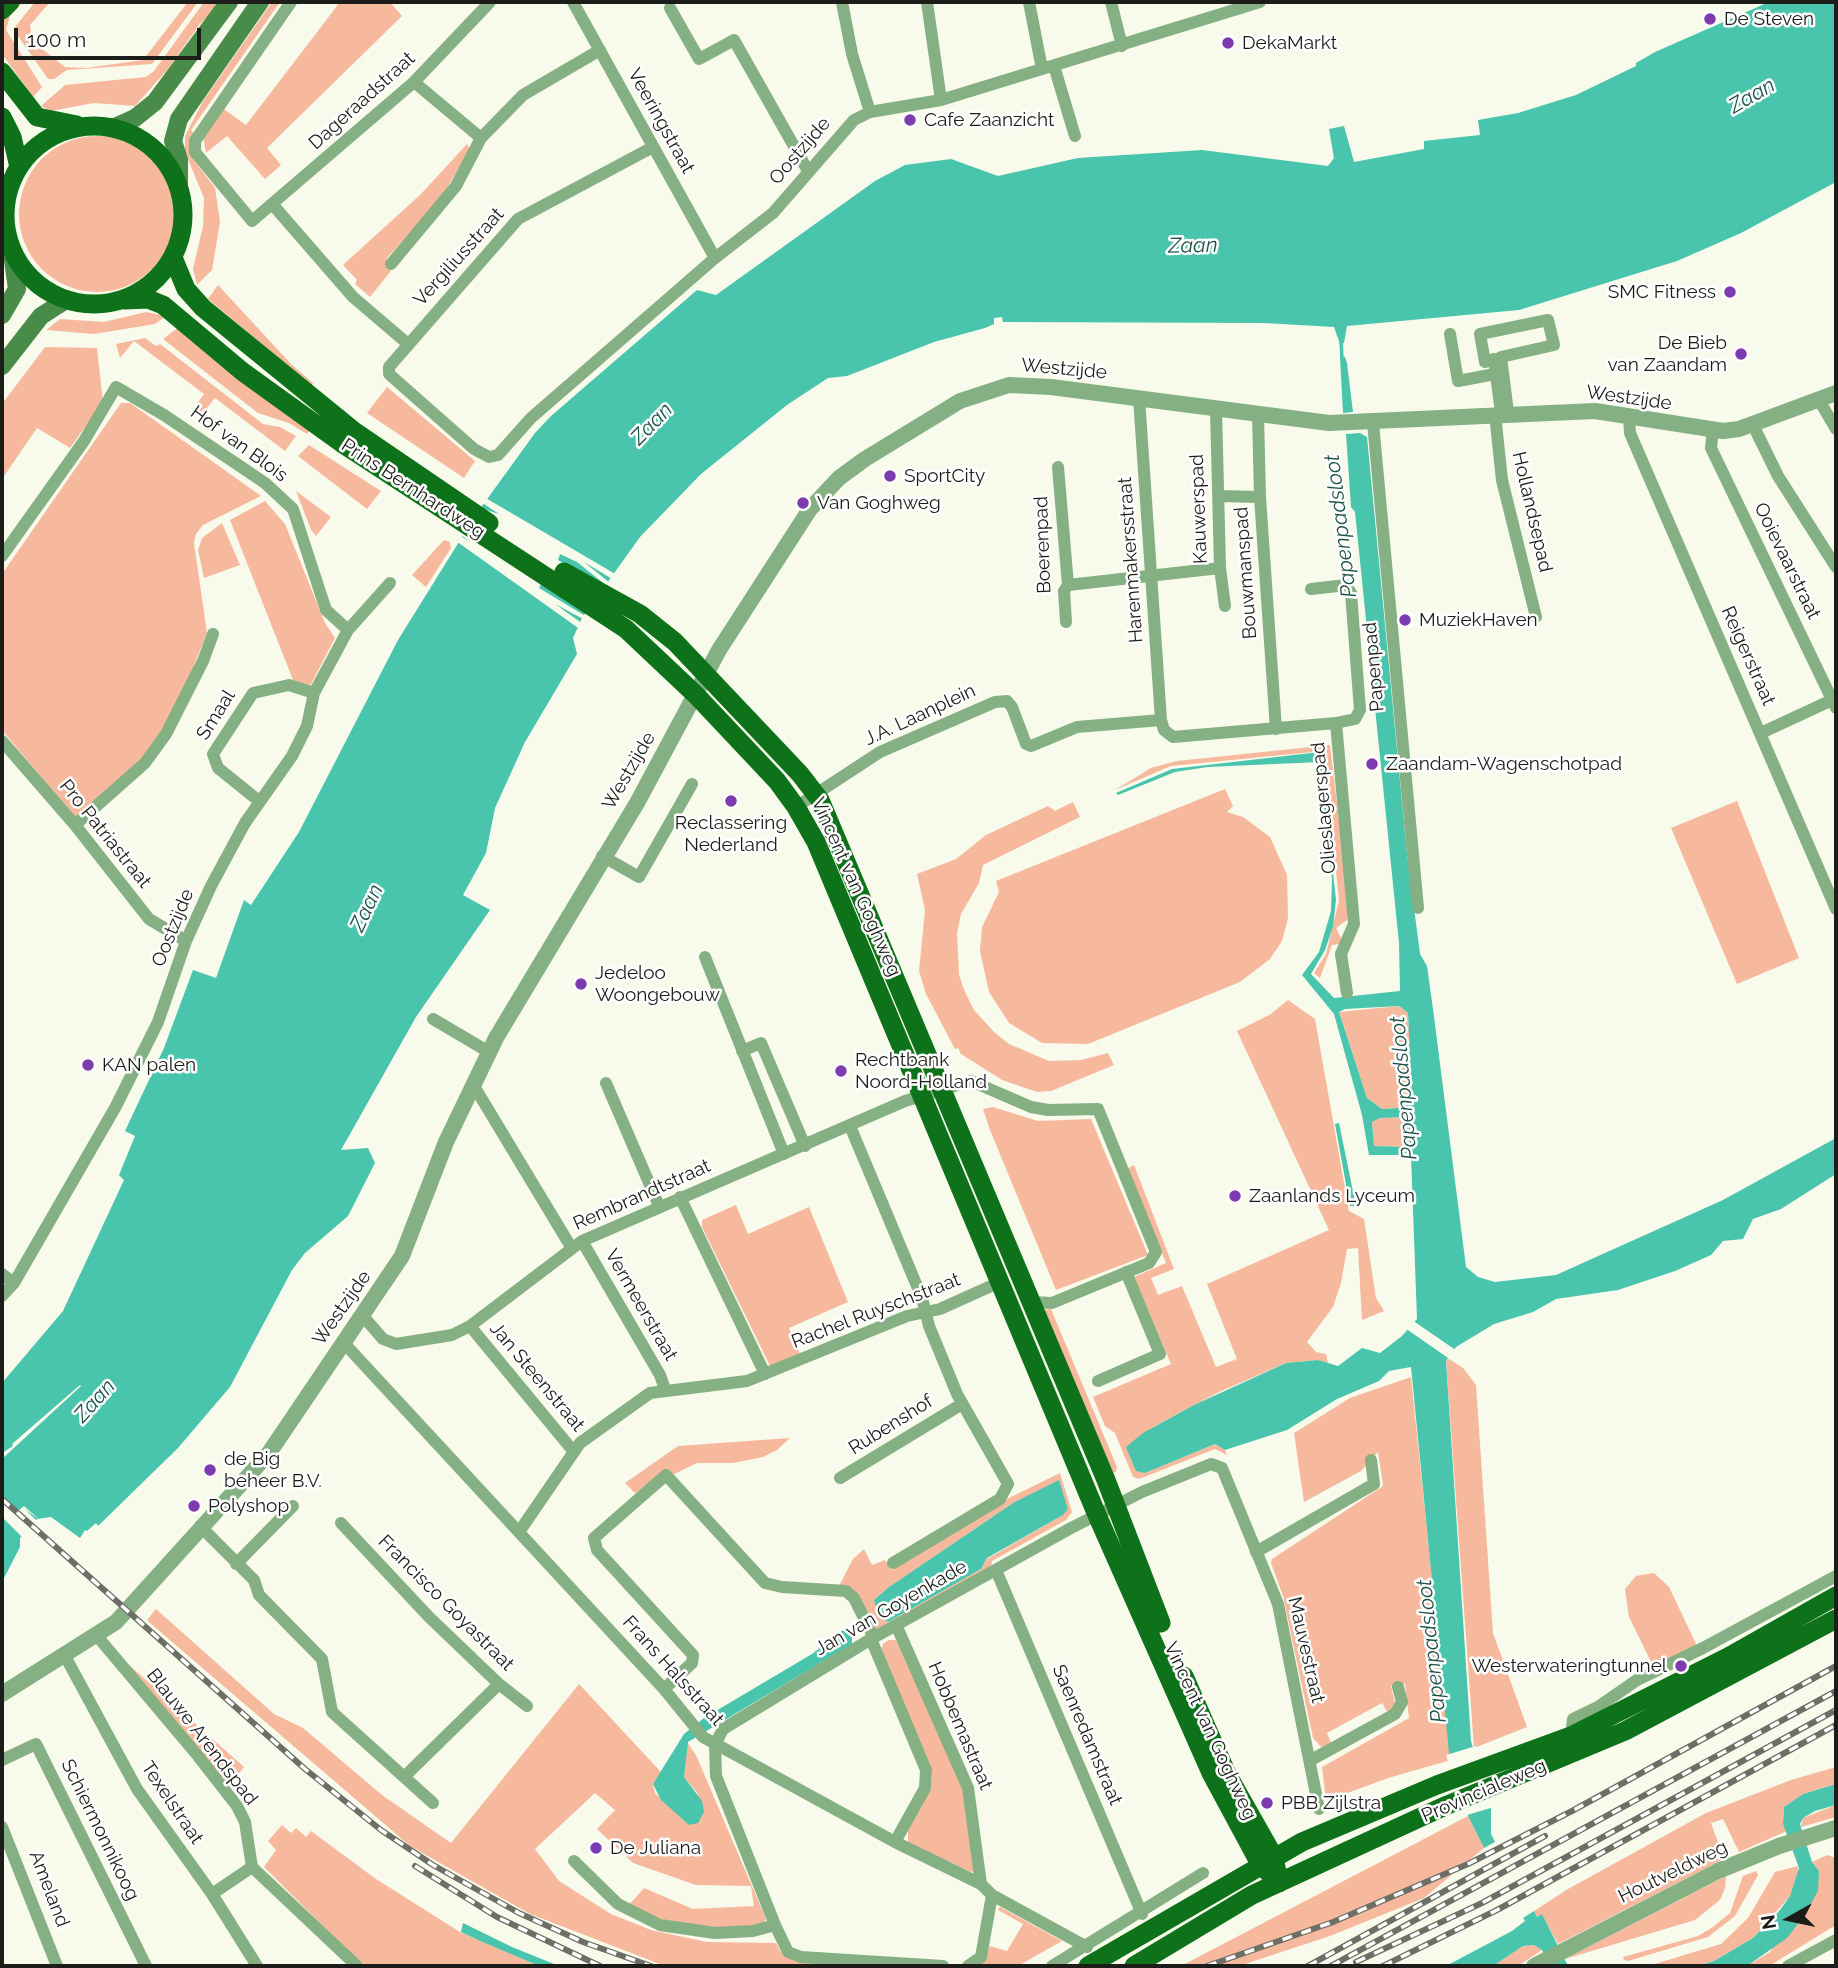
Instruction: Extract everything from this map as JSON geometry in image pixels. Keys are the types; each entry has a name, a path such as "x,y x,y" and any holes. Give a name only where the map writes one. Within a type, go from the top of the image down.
{"main road":[{"path":"2,10 10,2"},
{"path":"115,127 135,118 155,102 229,2"},
{"path":"11,246 32,278 66,300 93,304 124,300 152,281 174,260 183,219 179,160 173,141 179,119 260,2"},
{"path":"2,72 37,117 115,127 141,138 157,151 179,186"},
{"path":"2,117 12,137 19,167"},
{"path":"2,316 17,289 5,218 6,200 19,167 43,142 58,132 85,125"},
{"name":"Prins Bernhardweg","path":"174,260 186,289 203,308 444,502"},
{"name":"Prins Bernhardweg","path":"124,300 148,299 163,305 277,396 343,444 577,581 618,612 638,638 696,695"},
{"path":"2,366 41,316 66,300"},
{"name":"Prins Bernhardweg","path":"618,612 653,624 707,676"},
{"name":"Vincent van Goghweg","path":"707,676 800,774 816,795 1116,1505 1158,1615 1227,1774 1279,1883"},
{"name":"Vincent van Goghweg","path":"696,695 777,781 816,842 1097,1515 1211,1773 1267,1860"},
{"name":"Provincialeweg","path":"1088,1956 1267,1860 1437,1785 1571,1736 1728,1657 1836,1596"},
{"name":"Provincialeweg","path":"1134,1966 1252,1895 1445,1806 1511,1781 1625,1731 1836,1619"}],"street":[{"name":"Dageraadstraat","path":"291,2 195,141 195,152 251,221 273,205 414,82 490,2"},
{"name":"Veeringstraat","path":"573,2 715,258"},
{"path":"927,2 941,100"},
{"path":"1029,2 1048,67 1075,136"},
{"path":"1111,2 1122,46"},
{"name":"Oostzijde","path":"389,374 474,449 489,457 498,455 531,418 715,258 773,213 839,134 854,120 870,112 941,100 1122,46 1229,6 1260,2"},
{"path":"841,3 852,54 870,112"},
{"path":"670,8 699,59 734,40 807,171"},
{"path":"391,264 456,186 481,138 523,95 600,50"},
{"path":"414,82 481,138"},
{"name":"Vergiliusstraat","path":"389,374 388,367 517,219 653,147"},
{"path":"273,205 353,298 408,344"},
{"path":"1548,320 1554,345 1501,357 1506,384 1501,413 1494,359 1485,362 1480,334 1548,320"},
{"path":"1450,334 1458,381 1495,374"},
{"name":"Westzijde","path":"2,1694 116,1622 269,1453 406,1248 446,1142 489,1052 602,856 637,803 725,640 804,517 839,478 865,458 960,401 1009,385 1051,387 1216,410 1346,423 1501,413 1595,411 1713,429 1730,422 1752,423 1836,393"},
{"name":"Hof van Blois","path":"2,556 84,441 116,387 164,415 254,476 293,509 326,610 339,625 348,630"},
{"name":"Harenmakersstraat","path":"1139,398 1161,720"},
{"path":"1819,400 1836,429"},
{"name":"Kauwerspad","path":"1216,410 1220,568 1224,606"},
{"name":"Hollandsepad","path":"1501,413 1502,480 1536,617"},
{"name":"Bouwmanspad","path":"1258,415 1260,497 1276,729"},
{"name":"Reigerstraat","path":"1629,416 1630,433 1836,909"},
{"name":"Papenpad","path":"1373,423 1418,908"},
{"path":"1752,423 1778,476 1836,567"},
{"name":"Ooievaarstraat","path":"1713,429 1711,448 1834,704"},
{"name":"Boerenpad","path":"1058,467 1068,585 1064,591 1066,622"},
{"path":"1219,496 1260,497"},
{"path":"1068,585 1220,568"},
{"name":"Oostzijde","path":"2,1296 14,1283 115,1108 145,1049 186,941 211,886 259,801 292,756 307,726 314,694 348,630 390,583"},
{"name":"Olieslagerspad","path":"1311,589 1346,585 1351,593 1360,710 1355,719 1336,723 1354,924 1341,954 1348,993"},
{"path":"75,824 145,763 166,734 213,634"},
{"name":"Smaal","path":"259,801 218,768 213,754 253,693 289,685 314,694"},
{"name":"J.A. Laanplein","path":"796,807 880,751 995,702 1007,701 1026,744 1031,746 1077,727 1161,720"},
{"path":"1761,733 1834,704"},
{"path":"1161,720 1164,730 1173,737 1336,723"},
{"name":"Pro Patriastraat","path":"2,741 75,824 149,919 186,941"},
{"path":"602,856 639,877 692,784"},
{"path":"705,957 784,1154"},
{"path":"433,1020 489,1052"},
{"path":"742,1051 761,1043 805,1146"},
{"path":"921,1095 971,1081 1031,1107 1048,1110 1098,1109 1156,1252 1149,1263 1052,1303 1031,1303"},
{"path":"606,1083 659,1206"},
{"name":"Vermeerstraat","path":"474,1086 577,1244 665,1389"},
{"name":"Rembrandtstraat","path":"362,1315 383,1339 396,1344 432,1341 470,1326 577,1244 659,1206 921,1095"},
{"path":"850,1126 922,1298 924,1312 962,1404 1006,1477 1006,1492 1000,1499 893,1563"},
{"path":"680,1197 765,1374"},
{"path":"1098,1381 1160,1354 1126,1272"},
{"path":"2,1274 14,1283"},
{"name":"Rachel Ruyschstraat","path":"665,1389 747,1381 907,1315 940,1309 1000,1282"},
{"name":"Jan Steenstraat","path":"470,1326 574,1452"},
{"name":"Frans Halsstraat","path":"343,1342 664,1689 703,1737 895,1842 981,1884 992,1895 1088,1956"},
{"path":"519,1532 580,1443 650,1393 665,1389"},
{"name":"Rubenshof","path":"840,1479 962,1404"},
{"path":"1256,1552 1374,1484 1371,1460"},
{"name":"Mauvestraat","path":"1116,1505 1211,1464 1222,1468 1278,1604 1319,1809"},
{"path":"664,1689 692,1663 693,1655 597,1550 594,1538 666,1475 765,1583 782,1587 846,1591 854,1598 926,1770 925,1788 895,1842"},
{"path":"1097,1515 1116,1505"},
{"path":"236,1564 293,1506"},
{"name":"Jan van Goyenkade","path":"715,1745 723,1729 873,1639 1097,1515"},
{"name":"Francisco Goyastraat","path":"341,1523 411,1599 499,1684 527,1706"},
{"path":"201,1526 254,1580 259,1595 322,1659 332,1712 433,1803"},
{"name":"Saenredamstraat","path":"996,1570 1142,1914"},
{"path":"1571,1736 1573,1719 1598,1707 1637,1680 1703,1648 1836,1576"},
{"name":"Hobbemastraat","path":"897,1627 972,1801 981,1884"},
{"name":"Blauwe Arendspad","path":"97,1636 237,1806 251,1843 252,1867"},
{"name":"Texelstraat","path":"65,1656 137,1789 212,1894 257,1966"},
{"path":"404,1777 499,1684"},
{"path":"1311,1760 1395,1714 1402,1702 1398,1687"},
{"name":"Schiermonnikoog","path":"2,1760 36,1744 146,1966"},
{"path":"715,1745 716,1776 720,1790 788,1952 801,1957 943,1966"},
{"name":"Ameland","path":"2,1827 57,1966"},
{"name":"Houtveldweg","path":"1536,1965 1718,1871 1779,1846 1836,1828"},
{"path":"574,1861 618,1904 660,1925 715,1933 753,1931 775,1925"},
{"path":"212,1894 252,1867 357,1966"},
{"name":"Provincialeweg","path":"1052,1966 1088,1956 1142,1914 1203,1873"},
{"path":"968,1966 981,1957 992,1895"},
{"path":"1788,1966 1836,1940"}],"shaded area":[{"path":"19,2 23,2 10,16 6,30 42,87 33,97 2,54 2,20"},
{"path":"35,2 50,2 30,25 32,41 65,67 86,68 143,60 188,2 198,2 152,64 67,70 54,79 48,79 15,32 15,27"},
{"path":"204,2 223,2 199,25 168,69 135,106 94,103 51,111 41,106 65,85 146,77 154,71"},
{"path":"272,2 280,2 191,130 194,133 193,159 215,188 220,222 212,270 197,285 193,269 203,226 204,198 185,152 185,136 203,101"},
{"path":"340,2 390,2 402,16 267,148 281,165 265,179 227,136 206,153 203,136 221,107 246,125"},
{"path":"97,136 127,142 152,159 169,184 175,214 169,244 152,269 127,286 97,292 67,286 42,269 25,244 19,214 25,184 42,159 67,142"},
{"path":"467,144 470,149 448,190 387,258 386,266 391,271 370,297 355,284 357,280 343,265 421,194"},
{"path":"218,285 291,364 313,383 312,386 208,299"},
{"path":"146,312 166,316 155,324 94,334 46,330 60,319 104,322"},
{"path":"179,327 310,430 307,434 289,423 258,413 163,339"},
{"path":"145,338 156,346 160,344 263,424 280,427 296,436 285,451 215,398 201,415 191,412 204,394 134,341 120,358 116,344"},
{"path":"45,347 97,348 103,402 70,448 37,428 2,479 2,404"},
{"path":"387,387 475,461 464,478 367,413"},
{"path":"121,403 130,403 261,496 203,525 196,534 194,543 207,633 174,714 154,745 87,814 76,819 2,730 2,574"},
{"path":"309,445 381,491 367,509 298,456"},
{"path":"296,491 331,517 316,536 311,530"},
{"path":"265,501 285,524 325,623 335,638 309,688 293,680 230,520"},
{"path":"222,523 240,565 204,578 198,550 202,538"},
{"path":"444,540 450,542 451,548 426,587 412,575"},
{"path":"1330,745 1347,887 1347,920 1336,928 1342,940 1341,944 1332,945 1320,978 1314,973 1326,954 1339,900 1323,751 1171,766 1115,790 1151,768 1177,761"},
{"path":"1225,789 1233,806 1227,812 1243,817 1270,837 1287,875 1288,918 1282,941 1270,959 1240,982 1088,1044 1042,1043 1009,1023 989,992 980,951 982,927 999,892 996,881"},
{"path":"1737,801 1799,958 1737,984 1671,828"},
{"path":"1073,802 1080,817 983,865 979,883 961,914 957,933 959,975 965,992 974,1010 994,1032 1009,1044 1049,1061 1081,1060 1108,1053 1114,1065 1051,1091 1037,1092 1002,1080 961,1054 958,1048 955,1049 926,994 919,971 925,910 917,874 956,859 986,835 1048,806 1055,811"},
{"path":"1288,1000 1315,1019 1349,1211 1364,1219 1376,1298 1384,1311 1362,1320 1358,1248 1347,1249 1341,1283 1333,1307 1307,1342 1316,1352 1326,1354 1328,1363 1318,1360 1286,1363 1219,1392 1155,1426 1126,1447 1145,1473 1215,1444 1225,1450 1227,1455 1215,1449 1139,1479 1133,1477 1115,1433 1105,1426 1093,1397 1171,1364 1134,1277 1166,1263 1127,1169 1134,1165 1174,1269 1151,1278 1158,1295 1182,1286 1216,1367 1237,1359 1207,1284 1329,1230 1237,1031 1271,1014"},
{"path":"1399,1006 1408,1013 1412,1100 1399,1108 1382,1109 1367,1098 1339,1012"},
{"path":"993,1107 1038,1121 1091,1119 1148,1255 1056,1290 990,1130 983,1109"},
{"path":"1408,1117 1410,1147 1374,1146 1372,1122 1380,1118"},
{"path":"736,1205 748,1234 809,1207 848,1302 789,1328 802,1359 773,1372 702,1227 702,1220"},
{"path":"1051,1309 1117,1467 1116,1472 1109,1474 1041,1310"},
{"path":"1449,1359 1463,1368 1476,1385 1493,1633 1527,1727 1474,1748 1446,1361"},
{"path":"1411,1377 1451,1760 1388,1778 1326,1801 1322,1767 1409,1718 1405,1684 1391,1686 1396,1708 1388,1713 1382,1703 1327,1733 1332,1745 1321,1747 1313,1738 1283,1596 1272,1559 1383,1486 1378,1452 1361,1471 1304,1502 1294,1433 1350,1398"},
{"path":"790,1438 777,1450 763,1457 733,1463 697,1463 635,1493 625,1483 678,1446"},
{"path":"1060,1473 1072,1512 1066,1520 992,1561 991,1568 881,1631 874,1629 839,1586 853,1559 864,1549 872,1565 885,1560 892,1570 1009,1498","holes":["1013,1503 1063,1515 987,1559 981,1569 888,1622 879,1617 874,1600 889,1587"]},
{"path":"1654,1573 1669,1587 1698,1648 1655,1670 1629,1617 1625,1589 1636,1576"},
{"path":"156,1609 274,1714 303,1728 382,1795 451,1843 579,1684 661,1772 653,1784 655,1793 689,1825 698,1794 684,1777 687,1742 696,1755 766,1919 761,1926 718,1929 672,1923 628,1906 644,1888 693,1909 754,1906 751,1886 696,1885 633,1863 597,1829 615,1810 595,1793 535,1849 559,1881 611,1914 651,1930 707,1942 776,1943 780,1951 792,1958 872,1966 665,1966 530,1914 410,1846 150,1623 147,1620"},
{"path":"896,1640 965,1791 975,1871 971,1872 908,1843 908,1829 931,1788 932,1772 881,1652 883,1644"},
{"path":"127,1663 244,1767 229,1786"},
{"path":"1836,1767 1836,1784 1803,1794 1784,1807 1783,1824 1787,1831 1739,1852 1723,1819 1711,1823 1724,1859 1558,1944 1542,1915 1537,1917 1534,1911 1568,1889 1706,1813 1791,1780"},
{"path":"1836,1805 1836,1817 1801,1827 1803,1818"},
{"path":"1468,1816 1484,1848 1424,1898 1330,1936 1239,1966 1181,1966"},
{"path":"282,1825 291,1833 296,1828 306,1837 311,1831 376,1879 460,1932 539,1966 363,1966 264,1867 276,1850 268,1841"},
{"path":"1827,1855 1836,1858 1836,1925 1769,1966 1747,1966 1770,1952 1819,1871 1812,1862"},
{"path":"1798,1866 1798,1879 1790,1896 1753,1938 1714,1961 1698,1966 1648,1966 1721,1944 1748,1918 1775,1872"},
{"path":"1756,1871 1758,1875 1735,1916 1708,1937 1624,1960 1623,1957 1698,1936 1713,1927 1730,1913 1743,1876"},
{"path":"1726,1876 1720,1900 1695,1920 1565,1959"},
{"path":"1000,1907 1062,1941 1018,1966 981,1966 990,1946 1007,1951 1023,1924 998,1910"},
{"path":"1534,1945 1542,1950 1518,1966 1493,1966 1523,1946"}],"water":[{"name":"Zaan","path":"1769,2 1836,2 1836,182 1741,233 1677,261 1519,310 1347,326 1344,343 1340,344 1334,327 1264,323 1003,322 1002,317 994,318 994,324 985,328 934,342 847,376 828,378 787,405 701,474 640,537 582,618 573,638 577,654 525,742 495,808 486,853 463,895 490,910 416,1017 341,1150 368,1148 375,1163 348,1216 305,1253 292,1270 230,1387 178,1448 98,1526 96,1523 85,1530 80,1538 51,1517 37,1519 20,1538 20,1547 2,1582 2,1383 63,1311 124,1180 119,1175 135,1136 125,1131 164,1048 193,970 216,978 244,900 251,905 299,832 398,640 477,513 535,433 551,416 697,290 716,295 875,181 905,165 951,159 998,176 1078,158 1202,150 1328,166 1334,158 1329,129 1344,126 1354,162 1424,149 1424,141 1480,135 1478,120 1518,113 1576,95 1636,66 1636,63 1655,52"},
{"path":"1340,357 1345,357 1347,363 1353,412 1343,413"},
{"path":"1360,433 1367,437 1407,854 1420,954 1427,966 1466,1267 1478,1277 1495,1282 1556,1275 1723,1200 1836,1138 1836,1174 1781,1209 1753,1219 1743,1239 1723,1241 1711,1255 1675,1271 1618,1290 1556,1299 1533,1312 1494,1324 1456,1347 1446,1361 1471,1741 1491,1808 1491,1834 1495,1842 1484,1848 1468,1816 1449,1753 1411,1367 1389,1371 1379,1381 1337,1399 1287,1430 1225,1450 1215,1444 1145,1473 1136,1471 1126,1447 1143,1433 1194,1405 1286,1363 1318,1360 1338,1366 1362,1348 1380,1353 1402,1336 1417,1319 1411,1155 1369,1155 1362,1115 1334,1014 1302,975 1319,952 1331,911 1332,879 1319,762 1208,767 1175,772 1118,795 1116,793 1172,769 1320,752 1336,900 1333,927 1325,950 1311,974 1334,998 1400,991 1399,943 1355,512 1351,507 1346,434","holes":["1399,1006 1408,1013 1412,1100 1399,1108 1382,1109 1367,1098 1339,1012 1345,1009","1408,1117 1410,1147 1374,1146 1372,1122 1380,1118"]},
{"path":"1339,1123 1356,1206 1350,1206 1335,1124"},
{"path":"1059,1480 1068,1509 1063,1515 987,1558 981,1569 888,1622 879,1617 874,1600 889,1587 1013,1503"},
{"path":"843,1630 848,1630 852,1635 852,1644 688,1742 684,1777 702,1801 704,1812 698,1823 689,1825 661,1800 653,1784 684,1734 704,1718 812,1654"},
{"path":"1836,1784 1836,1805 1815,1811 1803,1818 1800,1824 1812,1862 1819,1871 1818,1891 1804,1916 1787,1938 1747,1966 1698,1966 1714,1961 1753,1938 1780,1910 1790,1896 1799,1868 1783,1824 1784,1807 1803,1794"},
{"path":"1534,1911 1537,1917 1542,1914 1568,1966 1550,1966 1542,1950 1534,1945 1523,1946 1493,1966 1446,1966 1512,1931 1525,1921 1523,1918"},
{"path":"463,1923 559,1966 539,1966 478,1940 461,1932"}],"pier":[{"path":"484,497 617,575 614,580 584,562 610,583 607,586 577,562 560,554 558,560 592,581 542,582 539,588 587,617 585,620 555,604 583,624 581,630 456,541 459,535 470,542 460,534 477,507 499,514 481,502"},
{"path":"1412,1320 1457,1351 1451,1360 1405,1328"},
{"path":"81,1386 2,1459 2,1453"},
{"path":"2,1497 18,1511 24,1506 41,1521 25,1509 39,1523 24,1539 2,1517"},
{"path":"1476,1746 1494,1807 1464,1816 1446,1755"}],"waterway":[{"path":"1341,339 1342,359"}],"railway":[{"path":"2,1499 305,1769 381,1830 433,1865 519,1913 583,1942 651,1966"},
{"path":"1207,1966 1333,1922 1468,1864 1572,1811 1836,1666"},
{"path":"1331,1966 1836,1691"},
{"path":"1356,1962 1482,1903 1836,1710"},
{"path":"1383,1966 1497,1910 1836,1725"},
{"path":"1308,1966 1545,1836"},
{"path":"415,1866 497,1917 600,1966"}],"place":[{"name":"De Steven","path":"1710,19"},
{"name":"DekaMarkt","path":"1228,43"},
{"name":"Cafe Zaanzicht","path":"910,120"},
{"name":"SMC Fitness","path":"1730,292"},
{"name":"De Bieb van Zaandam","path":"1741,354"},
{"name":"SportCity","path":"890,476"},
{"name":"Van Goghweg","path":"803,503"},
{"name":"MuziekHaven","path":"1405,620"},
{"name":"Zaandam-Wagenschotpad","path":"1372,764"},
{"name":"Reclassering Nederland","path":"731,801"},
{"name":"Jedeloo Woongebouw","path":"581,984"},
{"name":"KAN palen","path":"88,1065"},
{"name":"Rechtbank Noord-Holland","path":"841,1071"},
{"name":"Zaanlands Lyceum","path":"1235,1196"},
{"name":"de Big beheer B.V.","path":"210,1470"},
{"name":"Polyshop","path":"194,1506"},
{"name":"Westerwateringtunnel","path":"1681,1666"},
{"name":"PBB Zijlstra","path":"1267,1803"},
{"name":"De Juliana","path":"596,1848"}],"water label":[{"name":"Papenpadsloot","path":"1341,526"},
{"name":"Papenpadsloot","path":"1404,1088"},
{"name":"Papenpadsloot","path":"1432,1651"}]}
